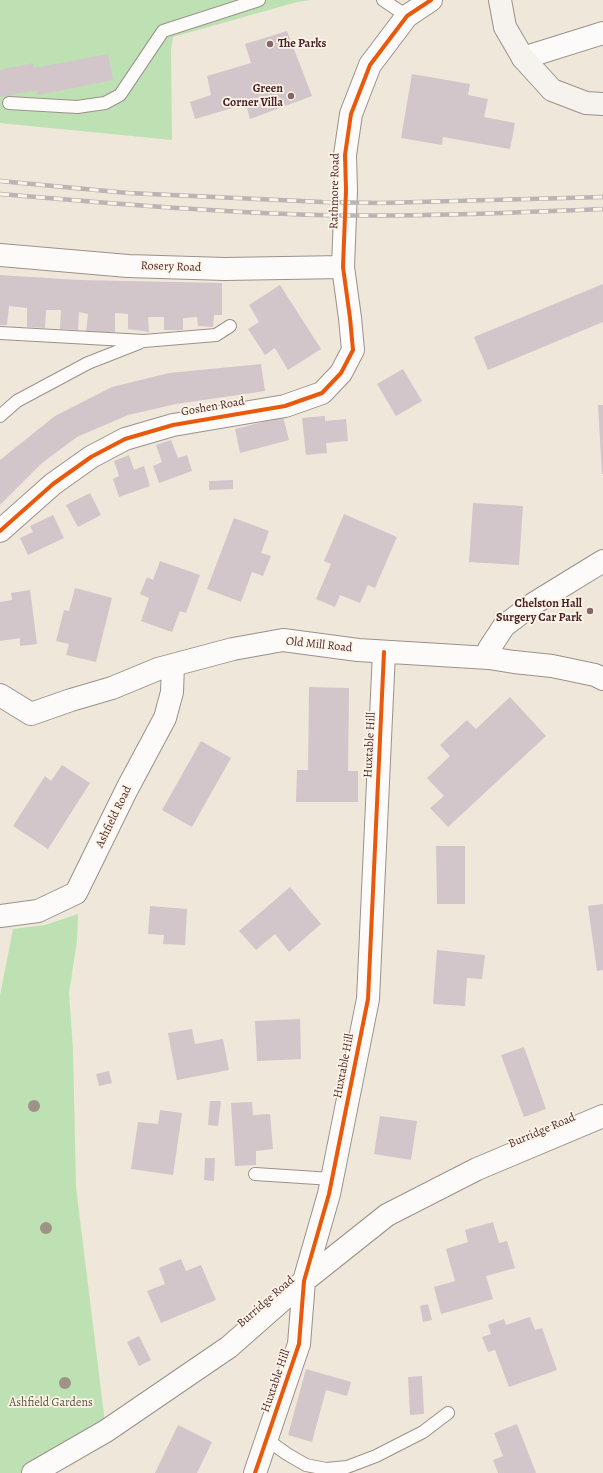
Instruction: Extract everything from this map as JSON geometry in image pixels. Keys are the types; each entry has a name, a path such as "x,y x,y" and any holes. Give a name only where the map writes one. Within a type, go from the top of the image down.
{"street":[{"name":"Rathmore Road","path":"343,267 346,190 345,155 351,114 370,64 406,16 431,0"},
{"path":"500,0 505,27 523,58 552,90 586,103 603,104"},
{"path":"523,58 603,33"},
{"name":"Rosery Road","path":"0,255 128,266 226,269 343,267"},
{"name":"Goshen Road","path":"0,531 53,484 91,456 125,439 173,425 285,406 322,393 341,373 353,350 343,267"},
{"path":"489,658 489,649 504,626 533,604 603,561"},
{"name":"Old Mill Road","path":"0,695 31,714 112,688 158,669 233,649 283,640 384,652 489,658 552,666 595,675 603,679"},
{"name":"Huxtable Hill","path":"255,1473 299,1344 304,1281 332,1179 368,999 384,652"},
{"name":"Ashfield Road","path":"0,916 38,911 76,893 127,789 165,718 172,692 173,665"},
{"name":"Burridge Road","path":"33,1473 106,1431 229,1347 304,1281 387,1215 477,1169 603,1116"}],"lane":[{"path":"9,103 77,107 105,103 120,95 163,31 259,0"},
{"path":"383,0 406,16"},
{"path":"0,333 144,341 216,335 230,326"},
{"path":"0,416 17,401 88,363 144,341"},
{"path":"255,1174 332,1179"},
{"path":"266,1439 306,1465 326,1469 347,1467 376,1456 423,1432 448,1413"}],"green space":[{"path":"0,0 310,0 297,2 173,37 171,50 172,140 0,123"},
{"name":"Ashfield Gardens","path":"78,914 77,941 69,993 73,1050 76,1187 106,1431 33,1473 0,1473 0,995 13,929 45,925"}],"building":[{"path":"287,31 312,96 250,119 246,104 195,119 190,102 211,95 207,76 251,63 245,44"},
{"path":"108,54 113,80 38,95 37,90 0,97 0,70 33,63 34,68"},
{"path":"412,74 470,84 468,95 488,99 484,117 515,123 510,149 443,137 442,145 401,138"},
{"path":"0,275 79,280 222,283 222,315 214,315 213,327 198,326 197,317 183,318 183,330 164,330 164,317 148,317 149,332 128,329 128,314 115,313 115,332 86,332 88,314 79,312 78,330 60,329 61,310 46,310 45,328 27,327 27,308 9,306 7,325 0,325"},
{"path":"603,284 603,322 488,370 474,337"},
{"path":"280,285 321,349 288,370 275,348 265,355 248,329 259,322 249,305"},
{"path":"261,364 265,391 176,404 128,415 77,437 42,463 0,505 0,460 55,416 112,387 169,373"},
{"path":"403,369 422,401 396,416 377,384"},
{"path":"598,405 603,405 603,474 602,474"},
{"path":"325,416 325,421 346,419 348,441 326,443 327,453 306,455 302,418"},
{"path":"283,417 289,440 240,453 235,429"},
{"path":"171,440 178,458 187,455 192,471 159,483 153,466 162,462 156,445"},
{"path":"129,455 134,470 144,466 150,486 119,497 113,479 119,476 114,461"},
{"path":"233,480 233,489 209,490 209,481"},
{"path":"90,493 101,515 78,527 66,505"},
{"path":"473,503 523,506 519,565 469,562"},
{"path":"344,514 397,537 375,588 368,585 360,603 340,595 335,607 316,599 331,564 324,561"},
{"path":"53,515 64,538 28,555 20,538 33,532 30,526"},
{"path":"234,518 269,531 261,553 271,556 263,576 252,572 241,602 207,589"},
{"path":"160,561 200,575 186,613 180,611 172,632 141,621 149,598 140,594 147,577 153,580"},
{"path":"75,588 112,598 96,662 66,655 69,644 56,641 64,610 69,611"},
{"path":"30,590 37,644 20,646 20,638 0,641 0,602 12,600 11,593"},
{"path":"309,687 349,688 348,771 358,771 358,802 296,802 297,770 308,770"},
{"path":"510,697 546,736 448,827 430,808 444,796 427,778 450,756 440,745 467,720 476,729"},
{"path":"201,741 231,758 192,827 162,810"},
{"path":"62,765 90,783 48,849 13,826 45,776 51,781"},
{"path":"436,846 465,846 465,904 437,904"},
{"path":"290,887 321,924 289,952 275,934 256,950 239,931"},
{"path":"603,904 603,970 597,971 588,906"},
{"path":"150,906 187,909 185,945 163,944 164,935 148,934"},
{"path":"437,950 485,955 482,979 467,978 465,1006 433,1004"},
{"path":"300,1019 301,1059 257,1061 255,1021"},
{"path":"192,1029 195,1044 223,1039 229,1070 177,1080 168,1033"},
{"path":"524,1047 546,1109 524,1117 501,1055"},
{"path":"109,1071 112,1083 99,1086 96,1074"},
{"path":"210,1101 221,1101 218,1126 208,1125"},
{"path":"252,1102 253,1115 270,1114 273,1149 256,1151 256,1165 235,1166 231,1103"},
{"path":"160,1110 182,1113 173,1175 131,1169 138,1122 158,1124"},
{"path":"380,1116 417,1121 411,1160 374,1154"},
{"path":"205,1158 215,1158 214,1181 204,1180"},
{"path":"493,1222 499,1243 507,1241 515,1268 486,1276 493,1299 441,1314 434,1287 455,1281 446,1249 468,1242 465,1230"},
{"path":"181,1259 186,1271 201,1265 216,1300 161,1323 147,1291 165,1284 159,1268"},
{"path":"428,1304 432,1320 423,1322 420,1306"},
{"path":"530,1317 535,1330 542,1328 557,1370 509,1387 495,1350 488,1352 482,1337 491,1334 488,1325 504,1319 506,1325"},
{"path":"139,1336 151,1360 139,1366 127,1342"},
{"path":"306,1369 351,1382 347,1396 326,1390 312,1442 288,1435"},
{"path":"422,1376 424,1414 410,1415 408,1377"},
{"path":"517,1424 536,1473 498,1473 493,1460 503,1456 494,1433"},
{"path":"178,1425 212,1442 197,1473 155,1473"}],"railway":[{"path":"0,181 128,193 322,202 380,203 603,197"},
{"path":"0,194 119,204 278,214 318,215 425,215 603,209"}],"cycle path":[{"path":"0,531 53,484 91,457 125,439 173,425 285,406 322,393 341,373 353,350 343,267 346,190 345,155 351,114 370,65 407,16 431,0"},
{"path":"255,1473 299,1344 304,1281 329,1194 368,999 384,652"}],"place":[{"name":"The Parks","path":"270,44"},
{"name":"Green Corner Villa","path":"291,96"},
{"name":"Chelston Hall Surgery Car Park","path":"590,611"}]}
